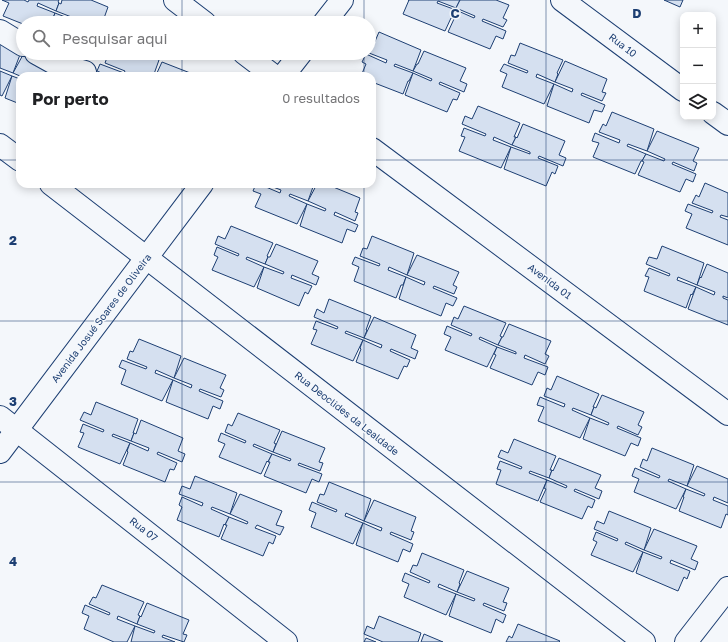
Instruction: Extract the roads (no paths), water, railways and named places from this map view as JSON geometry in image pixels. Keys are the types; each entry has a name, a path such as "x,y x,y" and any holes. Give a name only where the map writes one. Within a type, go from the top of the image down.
{"street":[{"path":"175,0 196,16"},
{"path":"329,16 342,0"},
{"name":"Rua 10","path":"562,0 680,88"},
{"path":"0,31 16,41"},
{"path":"49,60 85,72"},
{"path":"253,60 269,72"},
{"path":"286,72 296,60"},
{"path":"716,114 728,124"},
{"path":"0,144 16,157"},
{"name":"Avenida 01","path":"376,152 728,414"},
{"name":"Rua Deoclides da Lealdade","path":"56,188 644,642"},
{"name":"Avenida Josué Soares de Oliveira","path":"0,452 199,188"},
{"name":"Rua 07","path":"0,417 286,642"},
{"path":"686,642 728,588"}]}
